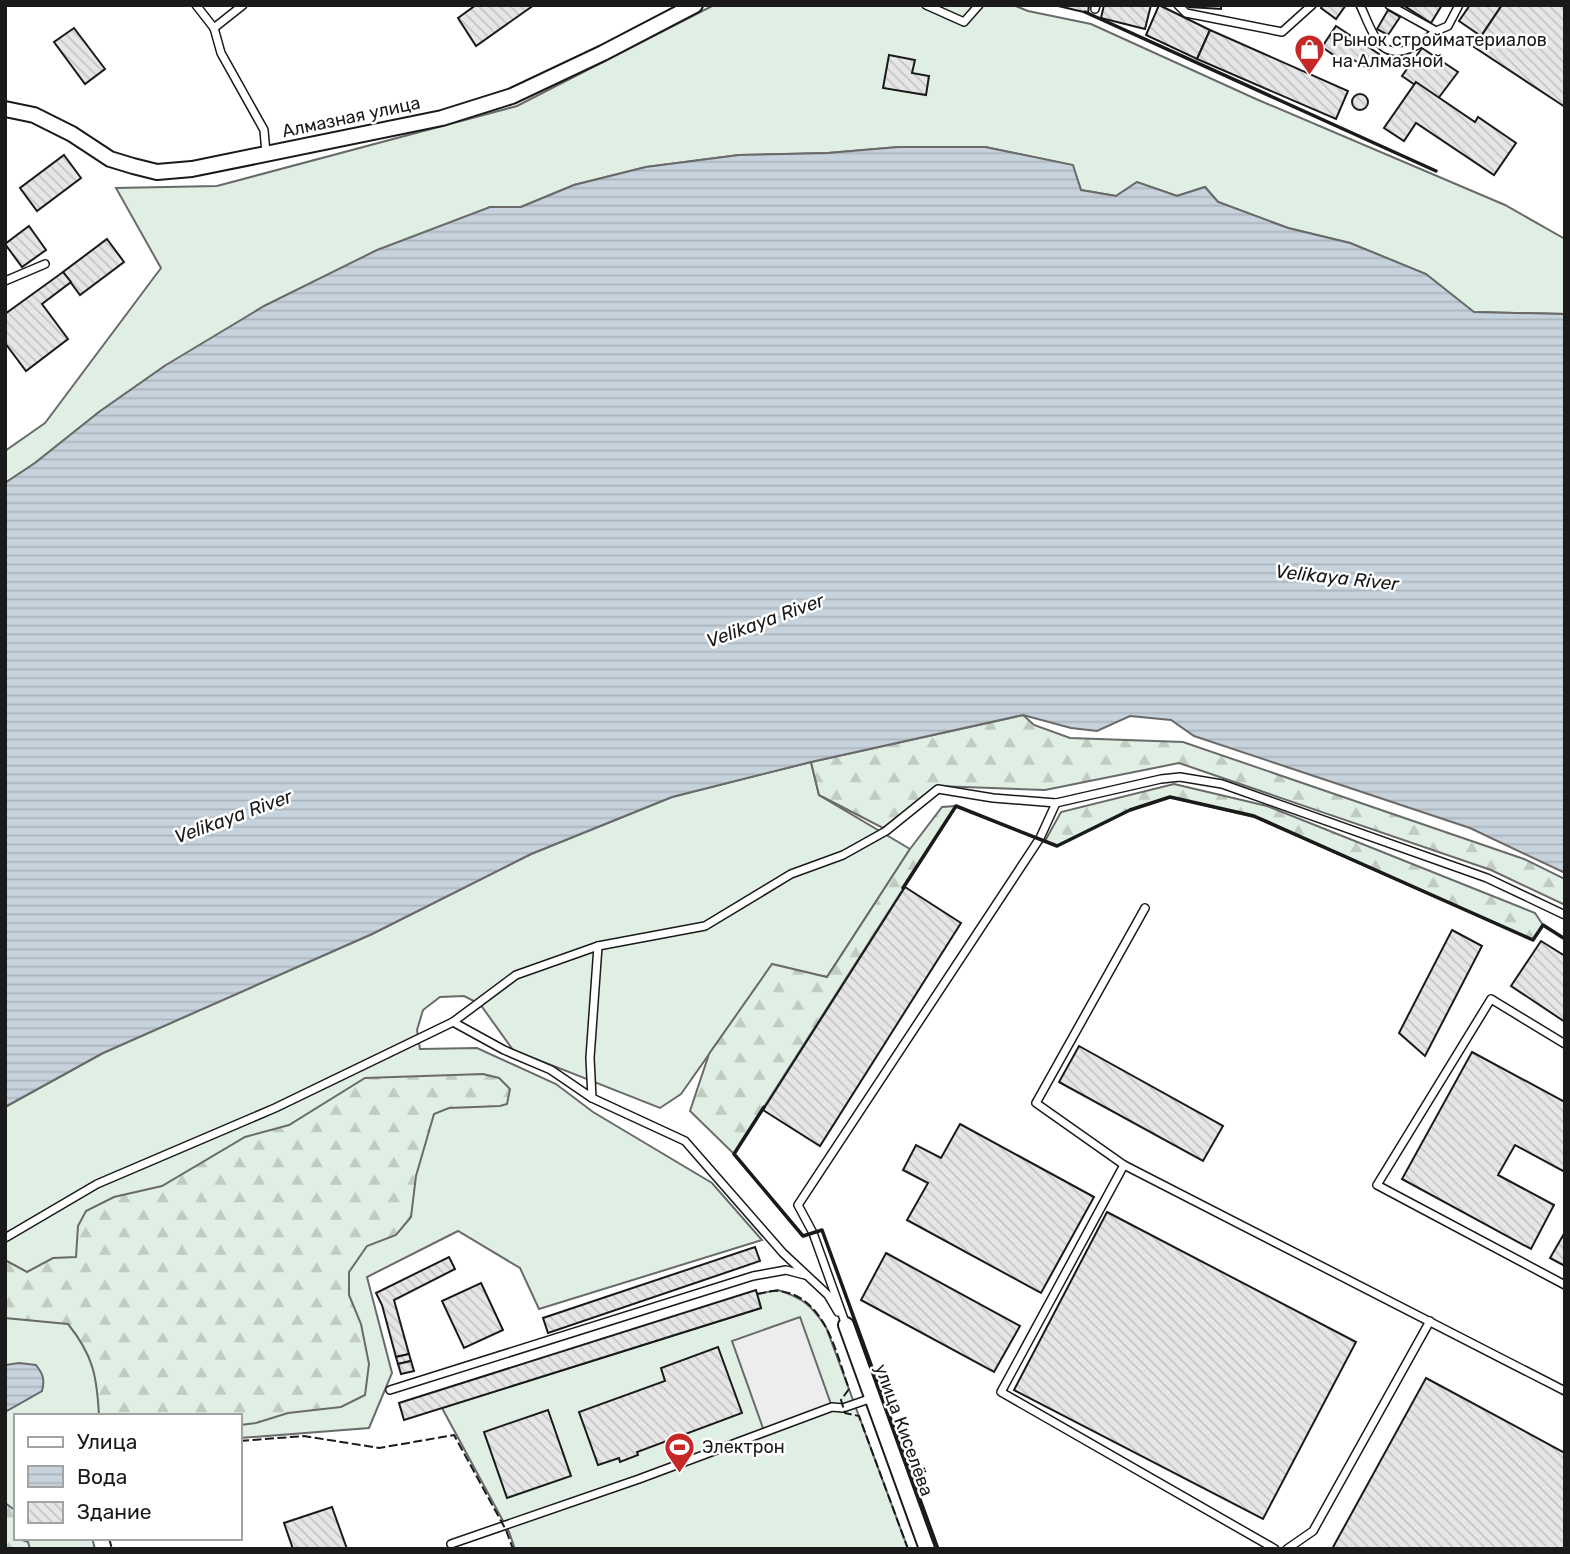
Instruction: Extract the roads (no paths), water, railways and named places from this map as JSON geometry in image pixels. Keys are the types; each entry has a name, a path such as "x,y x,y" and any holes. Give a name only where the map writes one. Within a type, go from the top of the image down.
{"street":[{"name":"Алмазная улица","path":"5,109 34,116 72,134 110,159 157,172 192,169 442,118 512,96 695,5"},
{"name":"улица Киселёва","path":"846,1325 927,1549"}],"lane":[{"path":"196,5 214,28 220,53 264,130 266,154"},
{"path":"214,28 243,5"},
{"path":"926,5 964,22 979,5"},
{"path":"1178,5 1186,13 1282,32 1312,5"},
{"path":"1360,5 1381,45 1394,52 1420,46 1436,31 1448,26 1459,5"},
{"path":"1389,5 1436,31"},
{"path":"5,281 46,264"},
{"path":"5,1238 97,1184 275,1108 453,1022 516,975 598,946 705,926 791,874 843,855 886,831 939,789 993,799 1056,803 1161,779 1180,777 1222,784 1488,878 1565,915"},
{"path":"846,1325 813,1233 798,1205 1040,838 1056,803"},
{"path":"1145,908 1036,1103 1124,1165 1565,1391"},
{"path":"592,1098 590,1058 598,946"},
{"path":"1565,1044 1490,999 1377,1185 1565,1285"},
{"path":"453,1022 504,1050 551,1070 592,1098 685,1141 783,1253 828,1295 846,1325"},
{"path":"1124,1165 1000,1392 1275,1549"},
{"path":"390,1390 753,1276 786,1270 809,1276"},
{"path":"1287,1549 1313,1531 1430,1321"},
{"path":"451,1545 639,1479 809,1415 872,1398"}],"water":[{"name":"Velikaya River","path":"899,147 985,147 1073,165 1081,190 1116,196 1137,182 1177,196 1205,187 1218,202 1288,228 1350,243 1426,274 1474,312 1565,314 1565,873 1470,828 1194,736 1171,720 1130,716 1097,731 1071,728 1023,715 811,762 672,797 531,854 372,934 103,1053 5,1107 5,483 166,365 264,306 377,250 490,207 521,207 574,185 646,167 739,155 828,153"},
{"path":"5,1365 36,1365 43,1377 42,1391 5,1412"}],"place":[{"name":"Рынок стройматериалов на Алмазной","path":"1309,77"},
{"name":"Электрон","path":"679,1474"}]}
